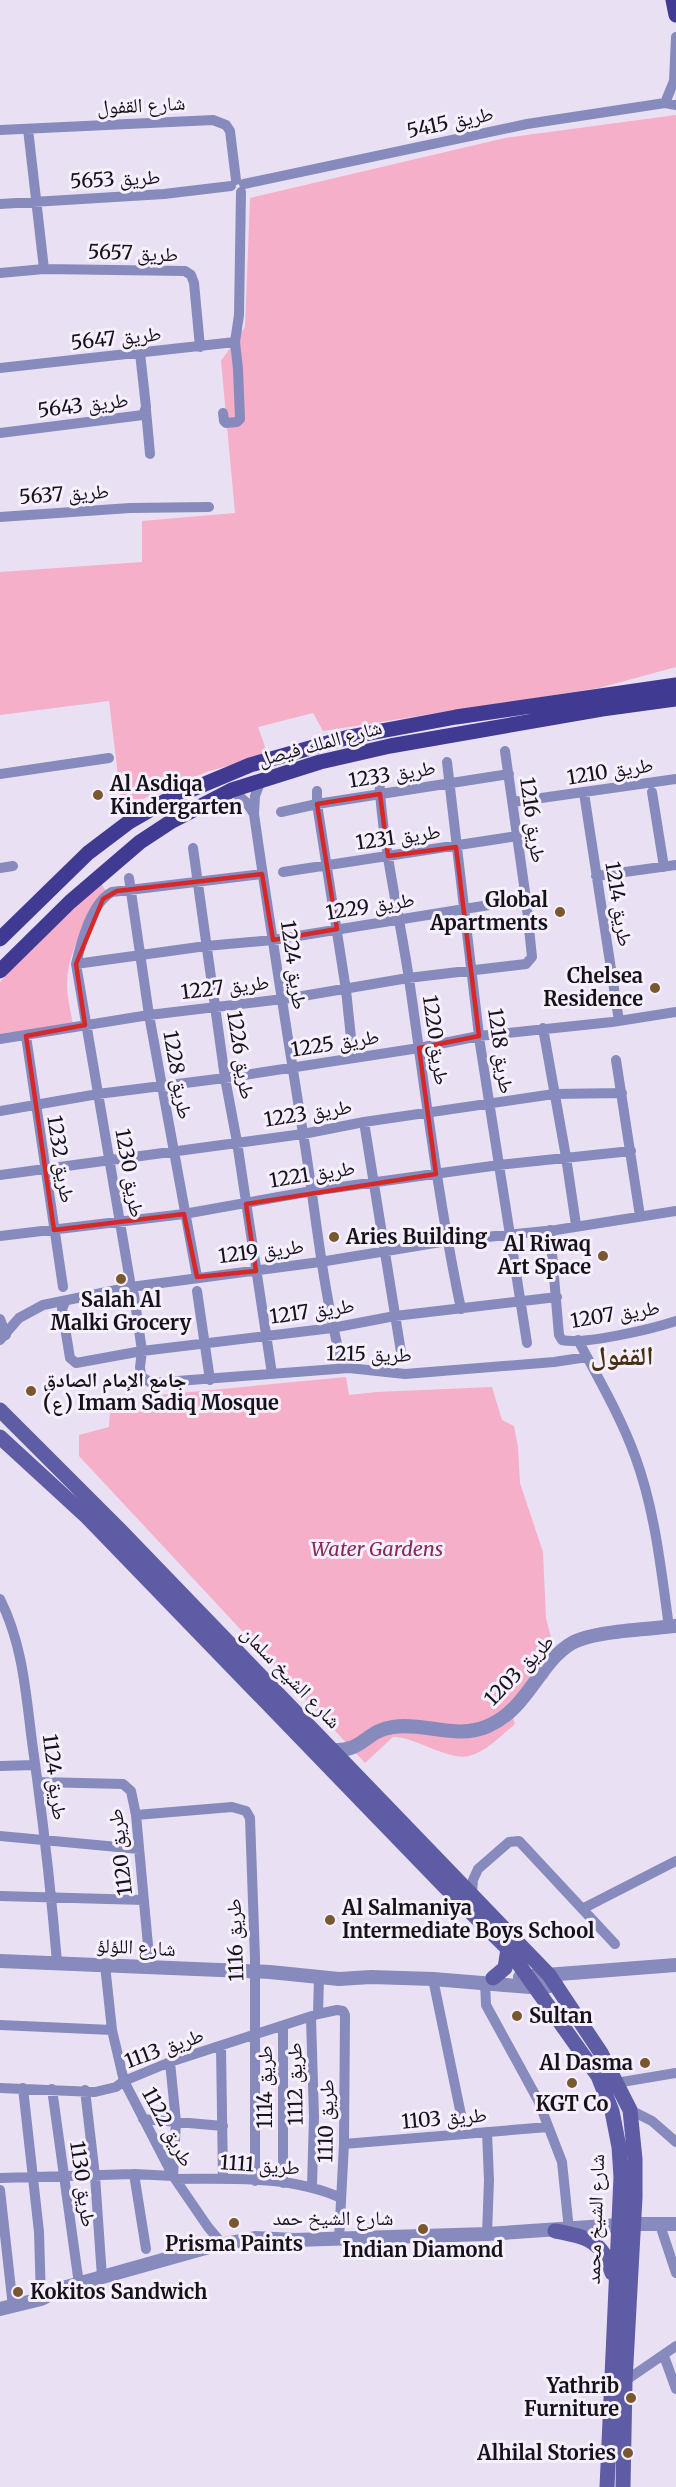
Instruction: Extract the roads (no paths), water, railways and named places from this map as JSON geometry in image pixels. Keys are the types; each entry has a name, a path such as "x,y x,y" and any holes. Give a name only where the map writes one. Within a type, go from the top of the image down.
{"main road":[{"path":"672,0 676,15"},
{"path":"601,702 676,675"},
{"name":"شارع الملك فيصل","path":"0,971 70,902 140,842 172,821 232,790 320,762 676,685"},
{"name":"شارع الملك فيصل","path":"0,939 88,853 129,822 207,782 250,765 349,736 456,717 601,702 676,699"},
{"path":"601,702 676,705"},
{"name":"شارع الشيخ سلمان","path":"0,1410 122,1532 472,1893 552,1980"},
{"name":"شارع الشيخ سلمان","path":"0,1437 87,1517 508,1949 532,1982"},
{"path":"489,1980 505,1968 508,1949"},
{"name":"شارع الشيخ محمد","path":"552,1980 601,2054 630,2110 636,2159 615,2281 607,2487"},
{"name":"شارع الشيخ محمد","path":"532,1982 592,2068 606,2093 620,2147 626,2225 623,2487"},
{"path":"562,2231 583,2237 600,2247 615,2281"}],"street":[{"name":"طريق 5415","path":"238,185 527,124 671,104 676,37"},
{"name":"شارع القفول","path":"0,130 213,120 230,130 238,185 239,315 235,342 239,421 225,422 223,413"},
{"path":"28,129 44,268"},
{"name":"طريق 5653","path":"0,204 164,194 238,185"},
{"name":"طريق 5657","path":"0,273 44,268 185,271 191,275 194,283 200,347"},
{"name":"طريق 5647","path":"0,368 235,342"},
{"name":"طريق 5643","path":"0,434 136,418 143,415 146,410 140,353"},
{"path":"146,410 150,454"},
{"name":"طريق 5637","path":"0,517 130,508 209,507"},
{"name":"طريق 1216","path":"505,751 532,957 526,964"},
{"path":"0,774 109,758"},
{"name":"طريق 1218","path":"447,762 479,1036 527,1343"},
{"name":"طريق 1233","path":"281,812 317,804 509,774"},
{"name":"طريق 1220","path":"379,776 388,856 400,920 436,1174 460,1309"},
{"name":"طريق 1210","path":"513,802 676,779"},
{"name":"طريق 1224","path":"261,780 255,796 254,814 262,874 312,1191 320,1262 332,1328 343,1368"},
{"path":"232,790 254,814"},
{"path":"317,791 317,804 346,990 353,1057"},
{"path":"652,792 664,867"},
{"name":"طريق 1214","path":"584,793 619,1021"},
{"name":"طريق 1231","path":"283,872 517,836"},
{"name":"طريق 1226","path":"193,848 225,1078 237,1142 272,1374"},
{"path":"596,876 676,865"},
{"path":"0,868 13,866"},
{"path":"76,964 87,927 102,899 111,892 262,874"},
{"name":"طريق 1228","path":"129,878 149,1015 197,1277"},
{"name":"طريق 1229","path":"76,964 206,946 273,940 526,899"},
{"name":"طريق 1230","path":"76,964 111,1161 130,1287 134,1295 142,1351 141,1376 151,1383"},
{"name":"طريق 1227","path":"0,1039 149,1015 346,990 408,978 526,964"},
{"name":"طريق 1225","path":"0,1111 98,1094 292,1068 479,1036 619,1021 676,1012"},
{"path":"543,1028 576,1225"},
{"name":"طريق 1232","path":"26,1036 63,1287"},
{"path":"616,1060 640,1216"},
{"name":"طريق 1223","path":"0,1176 174,1150 303,1134 489,1102 554,1094 622,1093"},
{"path":"364,1122 401,1352"},
{"name":"طريق 1221","path":"0,1236 184,1214 312,1191 499,1165 631,1151"},
{"name":"طريق 1219","path":"2,1336 13,1323 35,1309 130,1287 320,1262 447,1241 550,1230 676,1211"},
{"name":"طريق 1207","path":"550,1230 560,1338 564,1341 634,1332 676,1322"},
{"path":"197,1291 210,1380"},
{"name":"طريق 1217","path":"68,1300 62,1309 70,1358 74,1363 205,1342 332,1328 395,1316 557,1297"},
{"path":"0,1319 2,1336"},
{"path":"578,1340 620,1420 641,1475 673,1626"},
{"name":"طريق 1215","path":"151,1383 343,1368 366,1368 405,1374 554,1362 587,1357"},
{"name":"طريق 1124","path":"0,1599 13,1628 22,1665 39,1782 57,1962"},
{"name":"طريق 1203","path":"331,1750 345,1750 360,1746 377,1731 394,1727 411,1726 470,1732 489,1726 514,1709 560,1653 573,1643 591,1636 673,1626"},
{"path":"354,1773 360,1746"},
{"path":"0,1766 35,1765"},
{"name":"طريق 1120","path":"39,1782 123,1784 131,1791 136,1815 150,1967"},
{"name":"طريق 1116","path":"136,1815 232,1807 246,1811 251,1822 255,1971 255,2181"},
{"path":"0,1836 139,1849"},
{"path":"472,1893 473,1880 478,1869 506,1844 514,1840 522,1843 615,1944"},
{"path":"584,1908 676,1862"},
{"path":"0,1896 144,1900"},
{"name":"شارع اللؤلؤ","path":"0,1961 255,1971 319,1977 532,1982 547,1988 552,1980 676,1965"},
{"name":"طريق 1122","path":"105,1965 112,2030 124,2081 174,2178 208,2227 216,2246"},
{"name":"شارع اللؤلؤ","path":"270,1972 313,1970 371,1977"},
{"name":"طريق 1112","path":"312,2186 315,2016 319,1977"},
{"path":"433,1979 465,2134"},
{"path":"489,1980 486,2005 538,2100 562,2162 562,2231"},
{"name":"طريق 1113","path":"0,2088 95,2092 109,2090 124,2081 170,2062 337,2010"},
{"name":"طريق 1110","path":"337,2010 343,2011 345,2015 344,2145 339,2239"},
{"path":"0,2025 112,2030"},
{"name":"طريق 1114","path":"283,2027 283,2183"},
{"path":"220,2048 223,2179"},
{"path":"170,2062 176,2122 174,2178"},
{"path":"616,2083 676,2073"},
{"path":"23,2088 39,2232 41,2299"},
{"name":"طريق 1130","path":"52,2089 79,2284"},
{"path":"85,2090 95,2176 102,2277"},
{"path":"630,2110 652,2121 676,2142"},
{"path":"143,2119 223,2126"},
{"name":"طريق 1103","path":"344,2145 548,2127"},
{"path":"487,2132 489,2180 487,2234"},
{"path":"134,2174 146,2249"},
{"name":"طريق 1111","path":"0,2178 134,2174 223,2179 312,2186 342,2198"},
{"path":"0,2190 7,2308"},
{"name":"شارع الشيخ حمد","path":"7,2308 41,2299 63,2288 216,2246 255,2238 339,2239 562,2231 626,2225 676,2224"},
{"path":"660,2225 676,2273"},
{"path":"625,2381 676,2346"},
{"path":"664,2356 676,2389"}],"place":[{"name":"Al Asdiqa Kindergarten","path":"98,795"},
{"name":"Global Apartments","path":"560,912"},
{"name":"Chelsea Residence","path":"655,988"},
{"name":"Aries Building","path":"334,1237"},
{"name":"Al Riwaq Art Space","path":"603,1256"},
{"name":"Salah Al Malki Grocery","path":"121,1279"},
{"name":"جامع الإمام الصادق (ع) Imam Sadiq Mosque","path":"31,1391"},
{"name":"Al Salmaniya Intermediate Boys School","path":"330,1920"},
{"name":"Sultan","path":"517,2016"},
{"name":"Al Dasma","path":"645,2063"},
{"name":"KGT Co","path":"572,2083"},
{"name":"Prisma Paints","path":"234,2223"},
{"name":"Indian Diamond","path":"423,2229"},
{"name":"Kokitos Sandwich","path":"18,2292"},
{"name":"Yathrib Furniture","path":"631,2398"},
{"name":"Alhilal Stories","path":"628,2453"}],"district":[{"name":"القفول","path":"622,1356"}],"park label":[{"name":"Water Gardens","path":"377,1549"}]}
